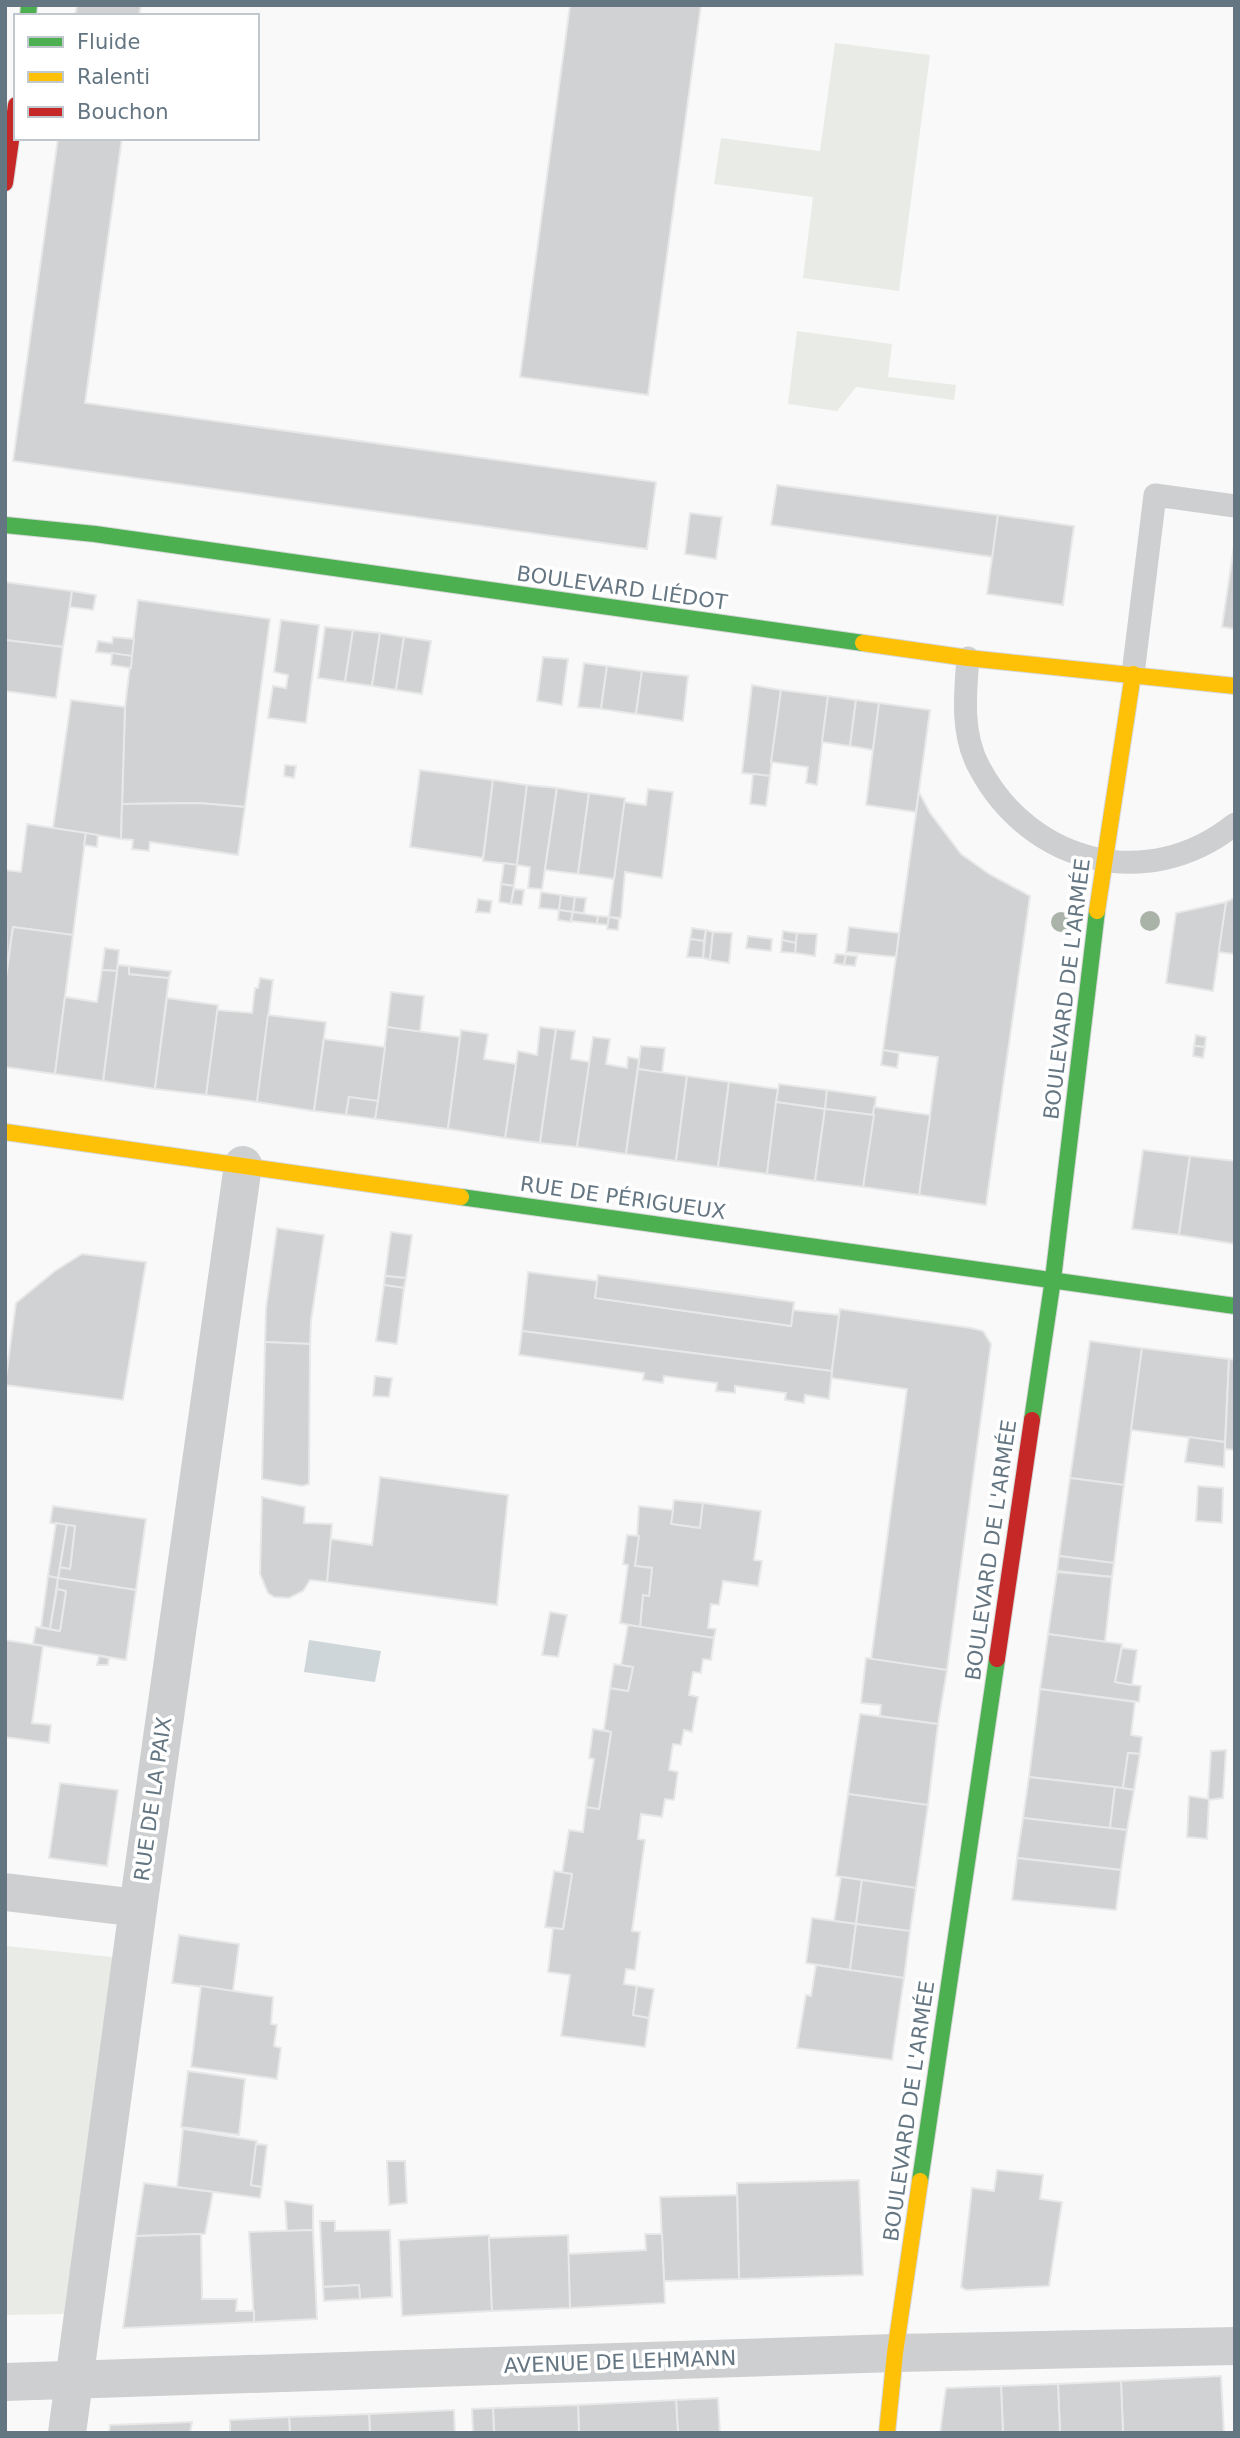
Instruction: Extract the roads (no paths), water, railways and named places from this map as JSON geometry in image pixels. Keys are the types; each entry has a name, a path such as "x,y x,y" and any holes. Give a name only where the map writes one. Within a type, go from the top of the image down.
{"main road":[{"path":"5,183 14,120"},
{"name":"BOULEVARD LIÉDOT","path":"5,525 95,534 968,658 1235,687"},
{"name":"BOULEVARD DE L'ARMÉE","path":"887,2433 895,2353 1053,1279 1104,862 1133,674"},
{"name":"RUE DE PÉRIGUEUX","path":"5,1132 1235,1306"}],"street":[{"name":"RUE DE LA PAIX","path":"67,2433 243,1166"},
{"path":"5,1892 138,1908"},
{"name":"AVENUE DE LEHMANN","path":"5,2382 895,2353 1235,2346"}],"lane":[{"path":"1133,674 1154,495 1235,506"},
{"path":"968,658 964,712 978,765 1008,811 1052,845 1104,862 1160,861 1213,842 1235,824"}]}
